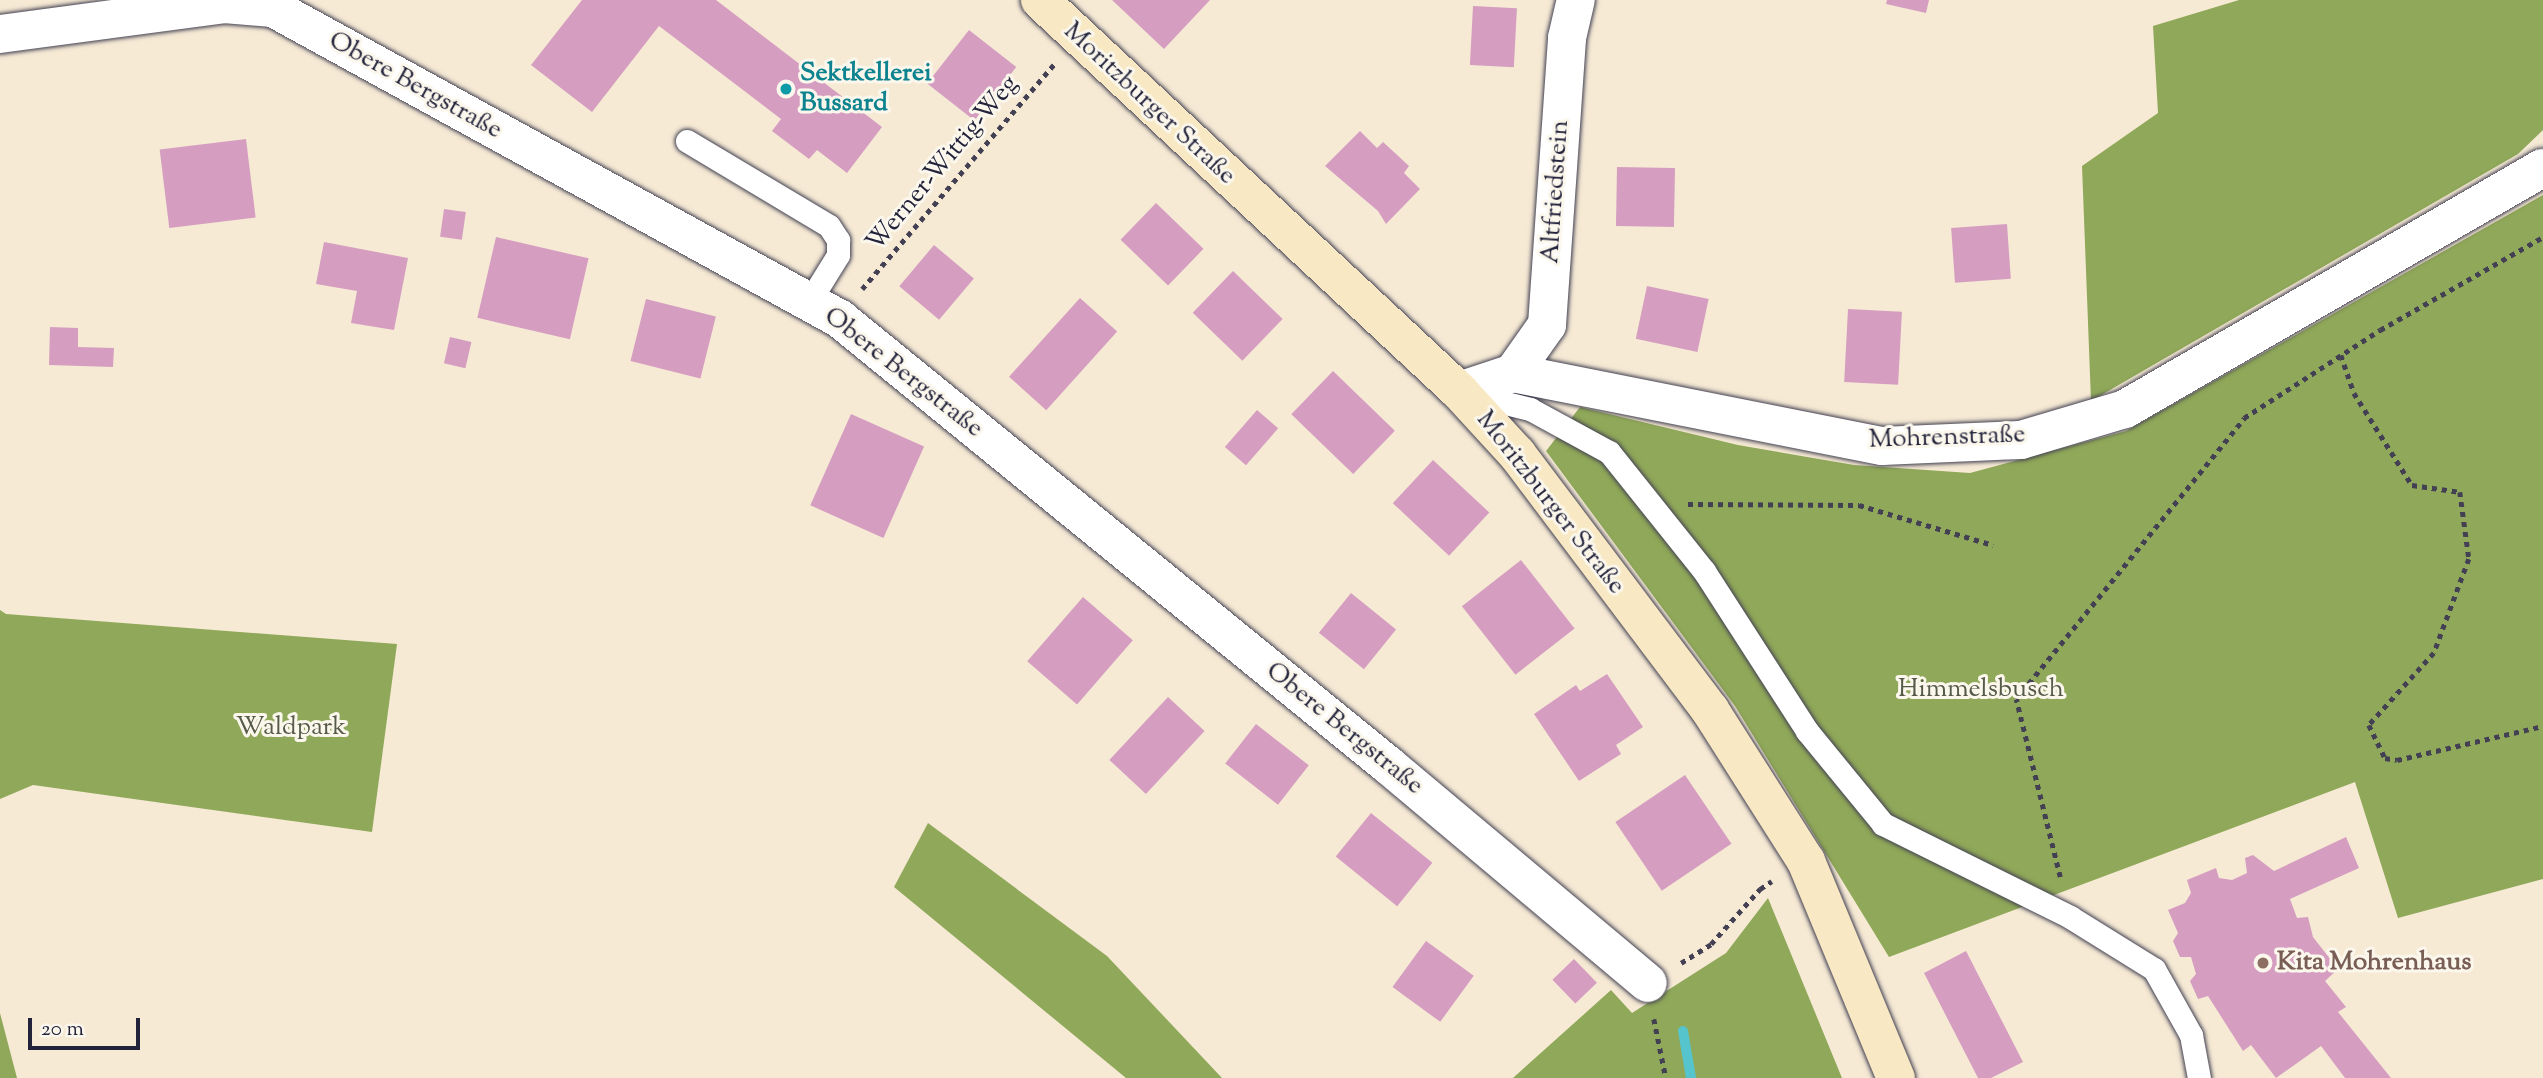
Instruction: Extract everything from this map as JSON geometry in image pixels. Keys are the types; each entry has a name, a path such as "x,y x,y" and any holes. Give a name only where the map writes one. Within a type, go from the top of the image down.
{"street":[{"name":"Moritzburger Straße","path":"1040,0 1459,391 1517,454 1710,710 1806,861 1896,1078"},
{"name":"Altfriedstein","path":"1513,373 1547,325 1567,38 1576,0"},
{"name":"Obere Bergstraße","path":"0,34 223,2 273,8 824,310 1388,765 1648,983"},
{"name":"Mohrenstraße","path":"1459,391 1513,373 1882,446 2021,440 2125,409 2543,168"}],"lane":[{"path":"687,141 829,226 838,240 838,255 824,310"},
{"path":"1459,391 1531,409 1609,452 1704,571 1807,731 1883,824 2070,917 2154,969 2191,1035 2199,1078"}],"path":[{"name":"Werner-Wittig-Weg","path":"824,310 1077,36"},
{"path":"2070,917 2016,699 2244,418 2341,355 2543,237"},
{"path":"2341,355 2354,393 2412,485 2460,492 2469,559 2434,653 2369,725 2385,758 2397,760 2543,726"},
{"path":"1650,503 1859,505 1993,545"},
{"path":"1711,944 1760,888"},
{"path":"1648,983 1666,1078"}],"green space":[{"path":"2239,0 2543,0 2543,130 2518,154 2091,401 2082,166 2158,113 2153,26"},
{"name":"Himmelsbusch","path":"2543,195 2543,879 2398,918 2355,782 1889,957 1735,706 1546,451 1580,407 1738,445 1854,465 1970,473 2126,431"},
{"name":"Waldpark","path":"0,610 6,614 397,644 372,832 33,785 0,799"},
{"path":"928,823 1107,956 1222,1078 1126,1078 894,887"},
{"path":"1768,898 1842,1078 1513,1078 1611,990 1632,1013 1726,953"},
{"path":"0,1013 17,1078 0,1078"}],"building":[{"name":"Sektkellerei Bussard","path":"582,0 716,0 882,127 847,173 817,150 809,159 772,131 781,119 659,26 592,112 531,65"},
{"path":"1112,0 1210,0 1164,49"},
{"path":"1887,0 1929,0 1926,13 1886,4"},
{"path":"1473,6 1517,8 1514,67 1470,65"},
{"path":"969,30 1016,67 974,121 927,84"},
{"path":"1360,131 1377,148 1383,142 1409,166 1404,173 1420,189 1386,224 1378,211 1325,166"},
{"path":"246,139 256,217 169,228 160,150"},
{"path":"1617,167 1675,168 1674,227 1616,226"},
{"path":"1156,203 1203,249 1168,286 1121,240"},
{"path":"444,209 466,212 462,240 440,237"},
{"path":"2007,224 2011,279 1955,283 1951,228"},
{"path":"496,237 589,258 570,339 477,318"},
{"path":"324,242 408,258 394,330 351,323 357,291 316,284"},
{"path":"934,245 974,278 939,320 899,286"},
{"path":"1233,271 1283,319 1242,361 1193,313"},
{"path":"1647,286 1709,299 1697,352 1636,339"},
{"path":"1080,298 1117,331 1046,410 1009,377"},
{"path":"646,299 716,316 700,379 631,361"},
{"path":"1848,309 1902,312 1898,385 1844,382"},
{"path":"50,327 78,328 78,347 114,348 113,367 49,365"},
{"path":"450,337 471,342 465,368 444,363"},
{"path":"1333,371 1395,431 1353,474 1291,414"},
{"path":"1257,410 1278,428 1246,465 1225,447"},
{"path":"851,414 924,447 883,538 810,505"},
{"path":"1433,460 1489,513 1449,556 1393,503"},
{"path":"1521,560 1575,629 1515,675 1462,606"},
{"path":"1351,593 1396,630 1364,669 1319,633"},
{"path":"1083,597 1133,640 1077,704 1027,661"},
{"path":"1607,674 1643,727 1616,745 1621,754 1579,781 1534,714 1576,685 1580,691"},
{"path":"1168,697 1205,731 1146,794 1109,760"},
{"path":"1256,724 1309,765 1278,805 1225,763"},
{"path":"1685,775 1731,844 1662,891 1615,822"},
{"path":"1371,813 1432,863 1397,906 1336,857"},
{"name":"Kita Mohrenhaus","path":"2346,837 2359,868 2290,899 2297,918 2308,917 2313,937 2338,969 2325,981 2346,1007 2338,1012 2391,1078 2345,1078 2321,1046 2276,1078 2251,1045 2243,1051 2208,996 2198,999 2190,981 2196,974 2191,957 2180,957 2173,941 2178,933 2168,910 2185,903 2191,893 2187,880 2216,868 2219,878 2232,880 2247,873 2245,858 2253,855 2274,871"},
{"path":"1426,941 1474,976 1440,1022 1392,987"},
{"path":"1966,951 2023,1062 1991,1078 1978,1078 1924,973"},
{"path":"1574,959 1597,983 1575,1004 1552,980"}],"waterway":[{"path":"1683,1031 1691,1078"}],"place":[{"name":"Sektkellerei Bussard","path":"786,89"},
{"name":"Kita Mohrenhaus","path":"2263,963"}]}
